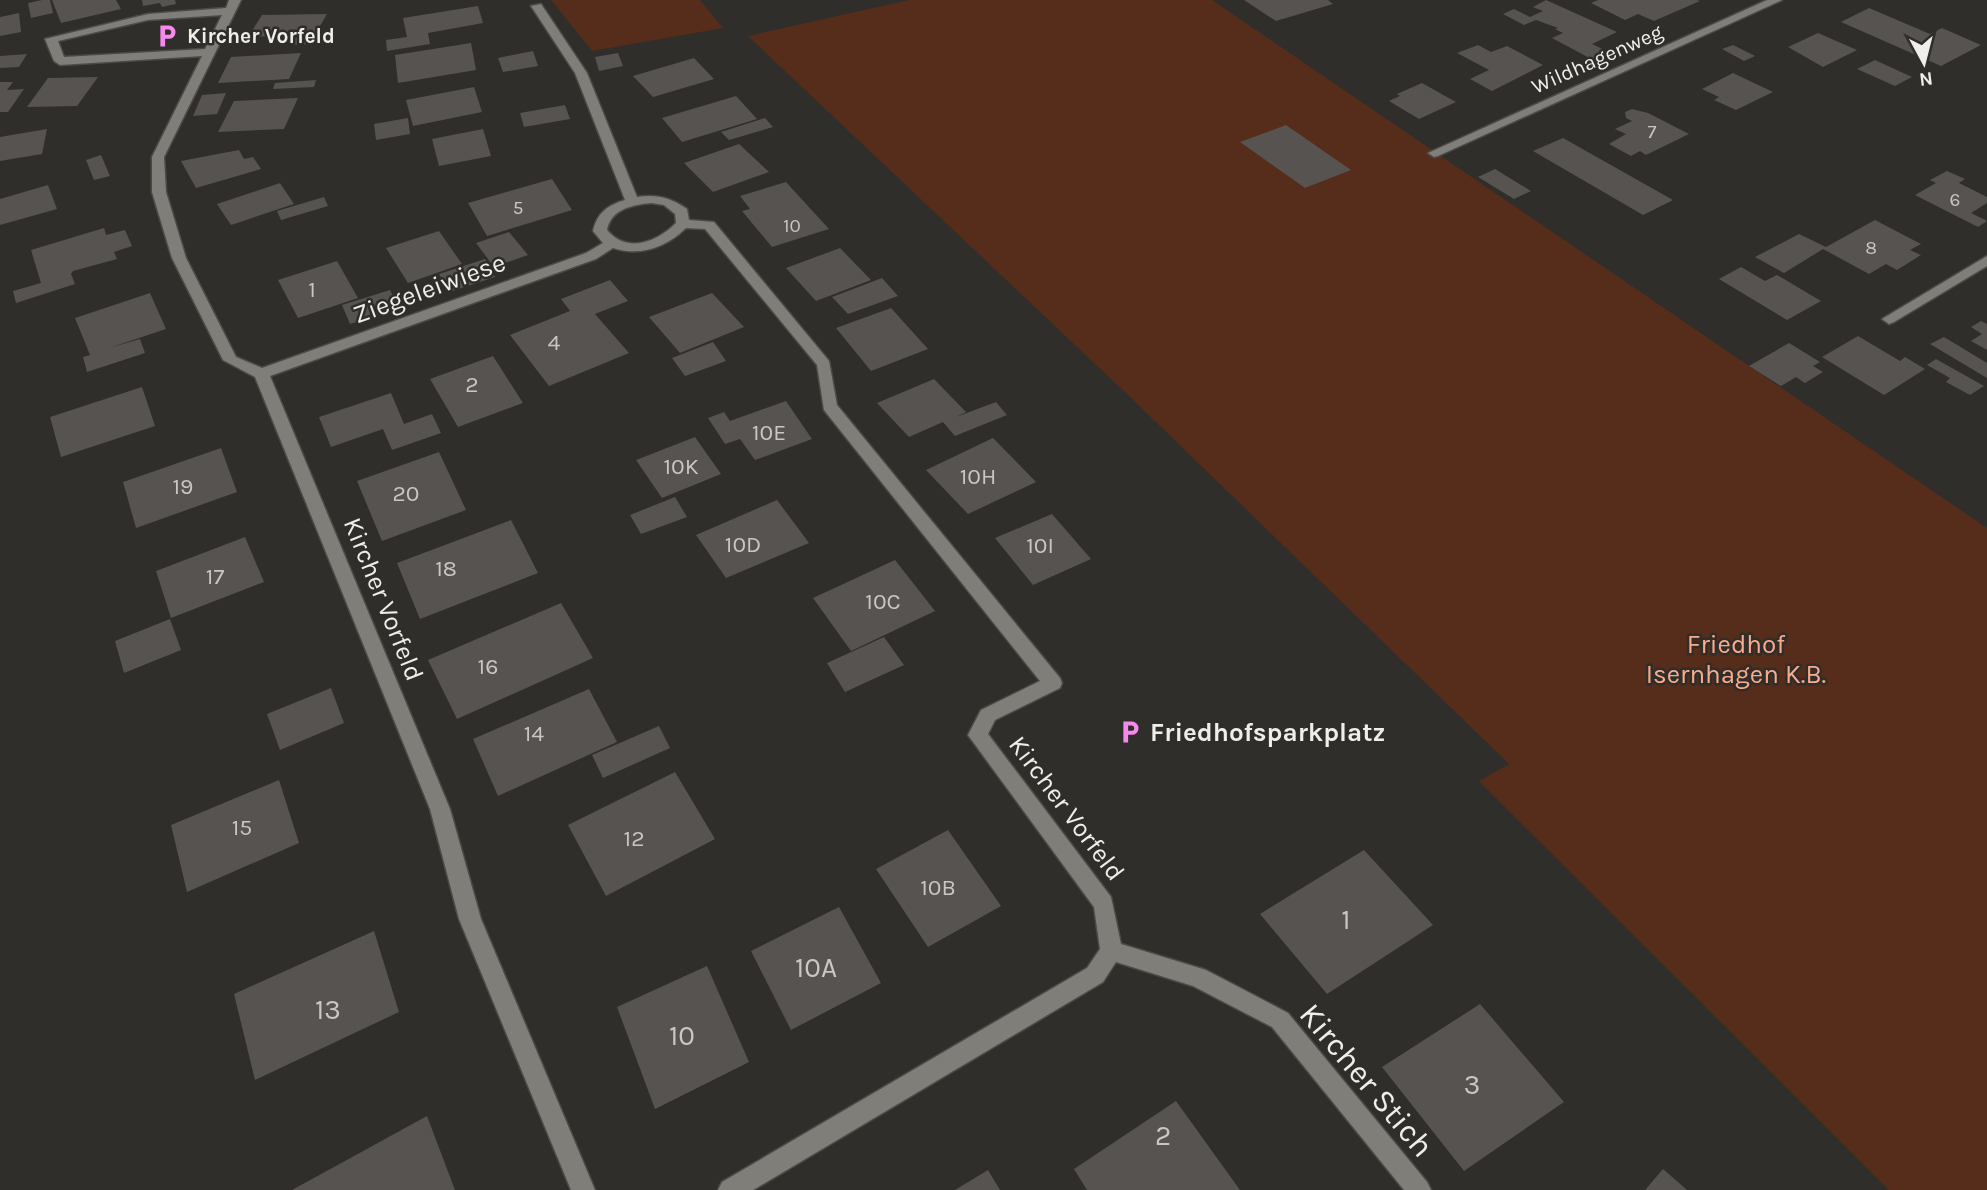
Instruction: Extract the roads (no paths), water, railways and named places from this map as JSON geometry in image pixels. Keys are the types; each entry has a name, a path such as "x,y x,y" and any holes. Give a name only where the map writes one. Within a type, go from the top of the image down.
{"street":[{"name":"Wildhagenweg","path":"1434,153 1776,0"},
{"path":"209,52 60,61 51,39 149,17 232,6"},
{"path":"232,6 158,157 159,192 179,258 230,360 261,374"},
{"path":"537,6 581,73 632,201"},
{"path":"651,199 668,202 681,212 683,224 671,238 632,247 612,243 600,231 600,221 611,209 632,201 651,199"},
{"name":"Kircher Vorfeld","path":"683,224 709,225 824,364 829,406 1053,683 988,715 978,735 1104,904 1111,951"},
{"name":"Ziegeleiwiese","path":"261,374 591,256 612,243"},
{"path":"1889,319 1987,260"},
{"name":"Kircher Vorfeld","path":"261,374 440,809 470,919 583,1190"},
{"path":"730,1190 1095,975 1111,951"},
{"name":"Kircher Stich","path":"1111,951 1198,977 1280,1020 1419,1190"}],"place":[{"name":"Kircher Vorfeld","path":"167,36"},
{"name":"Friedhofsparkplatz","path":"1130,732"}],"park label":[{"name":"Friedhof Isernhagen K.B.","path":"1736,659"}]}
